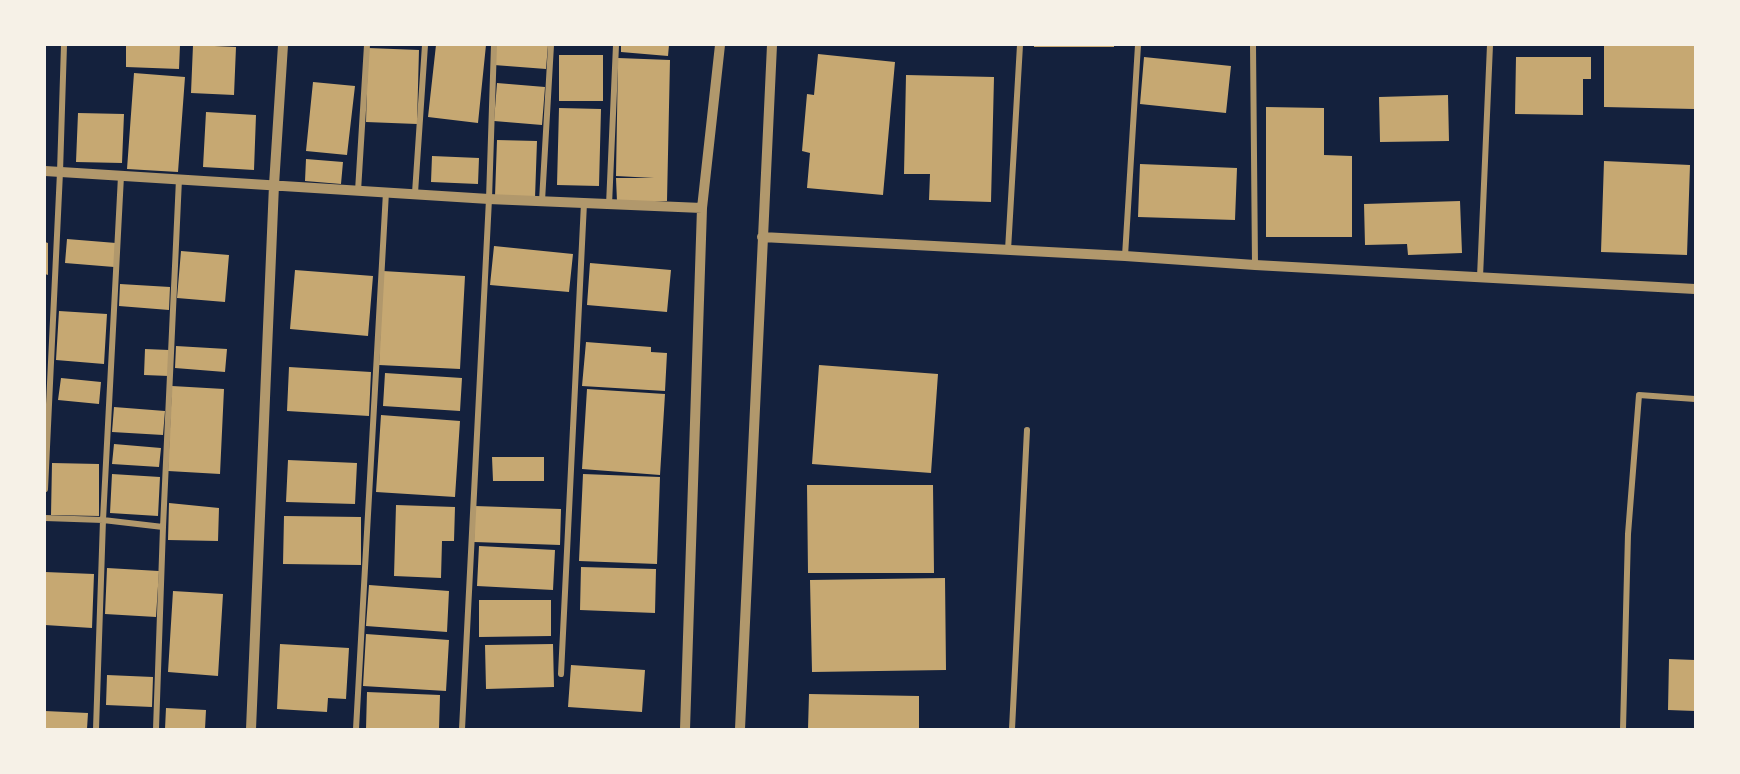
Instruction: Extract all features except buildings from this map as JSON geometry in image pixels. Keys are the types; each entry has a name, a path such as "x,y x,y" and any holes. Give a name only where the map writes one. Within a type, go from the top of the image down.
{"street":[{"path":"45,489 64,45"},
{"path":"251,729 274,185 284,45"},
{"path":"358,191 367,45"},
{"path":"415,193 425,45"},
{"path":"462,729 489,199 494,45"},
{"path":"542,201 551,45"},
{"path":"609,205 616,45"},
{"path":"685,729 702,208 720,45"},
{"path":"740,729 772,45"},
{"path":"1008,251 1020,45"},
{"path":"1125,256 1138,45"},
{"path":"1253,45 1255,265"},
{"path":"1480,277 1490,45"},
{"path":"45,171 489,199 702,208"},
{"path":"96,729 103,520 121,176"},
{"path":"156,729 179,179"},
{"path":"356,729 386,192"},
{"path":"561,674 584,203"},
{"path":"762,237 1695,289"},
{"path":"1623,729 1628,534 1640,395 1695,399"},
{"path":"1012,729 1027,430"},
{"path":"45,518 103,520 163,527"}]}
